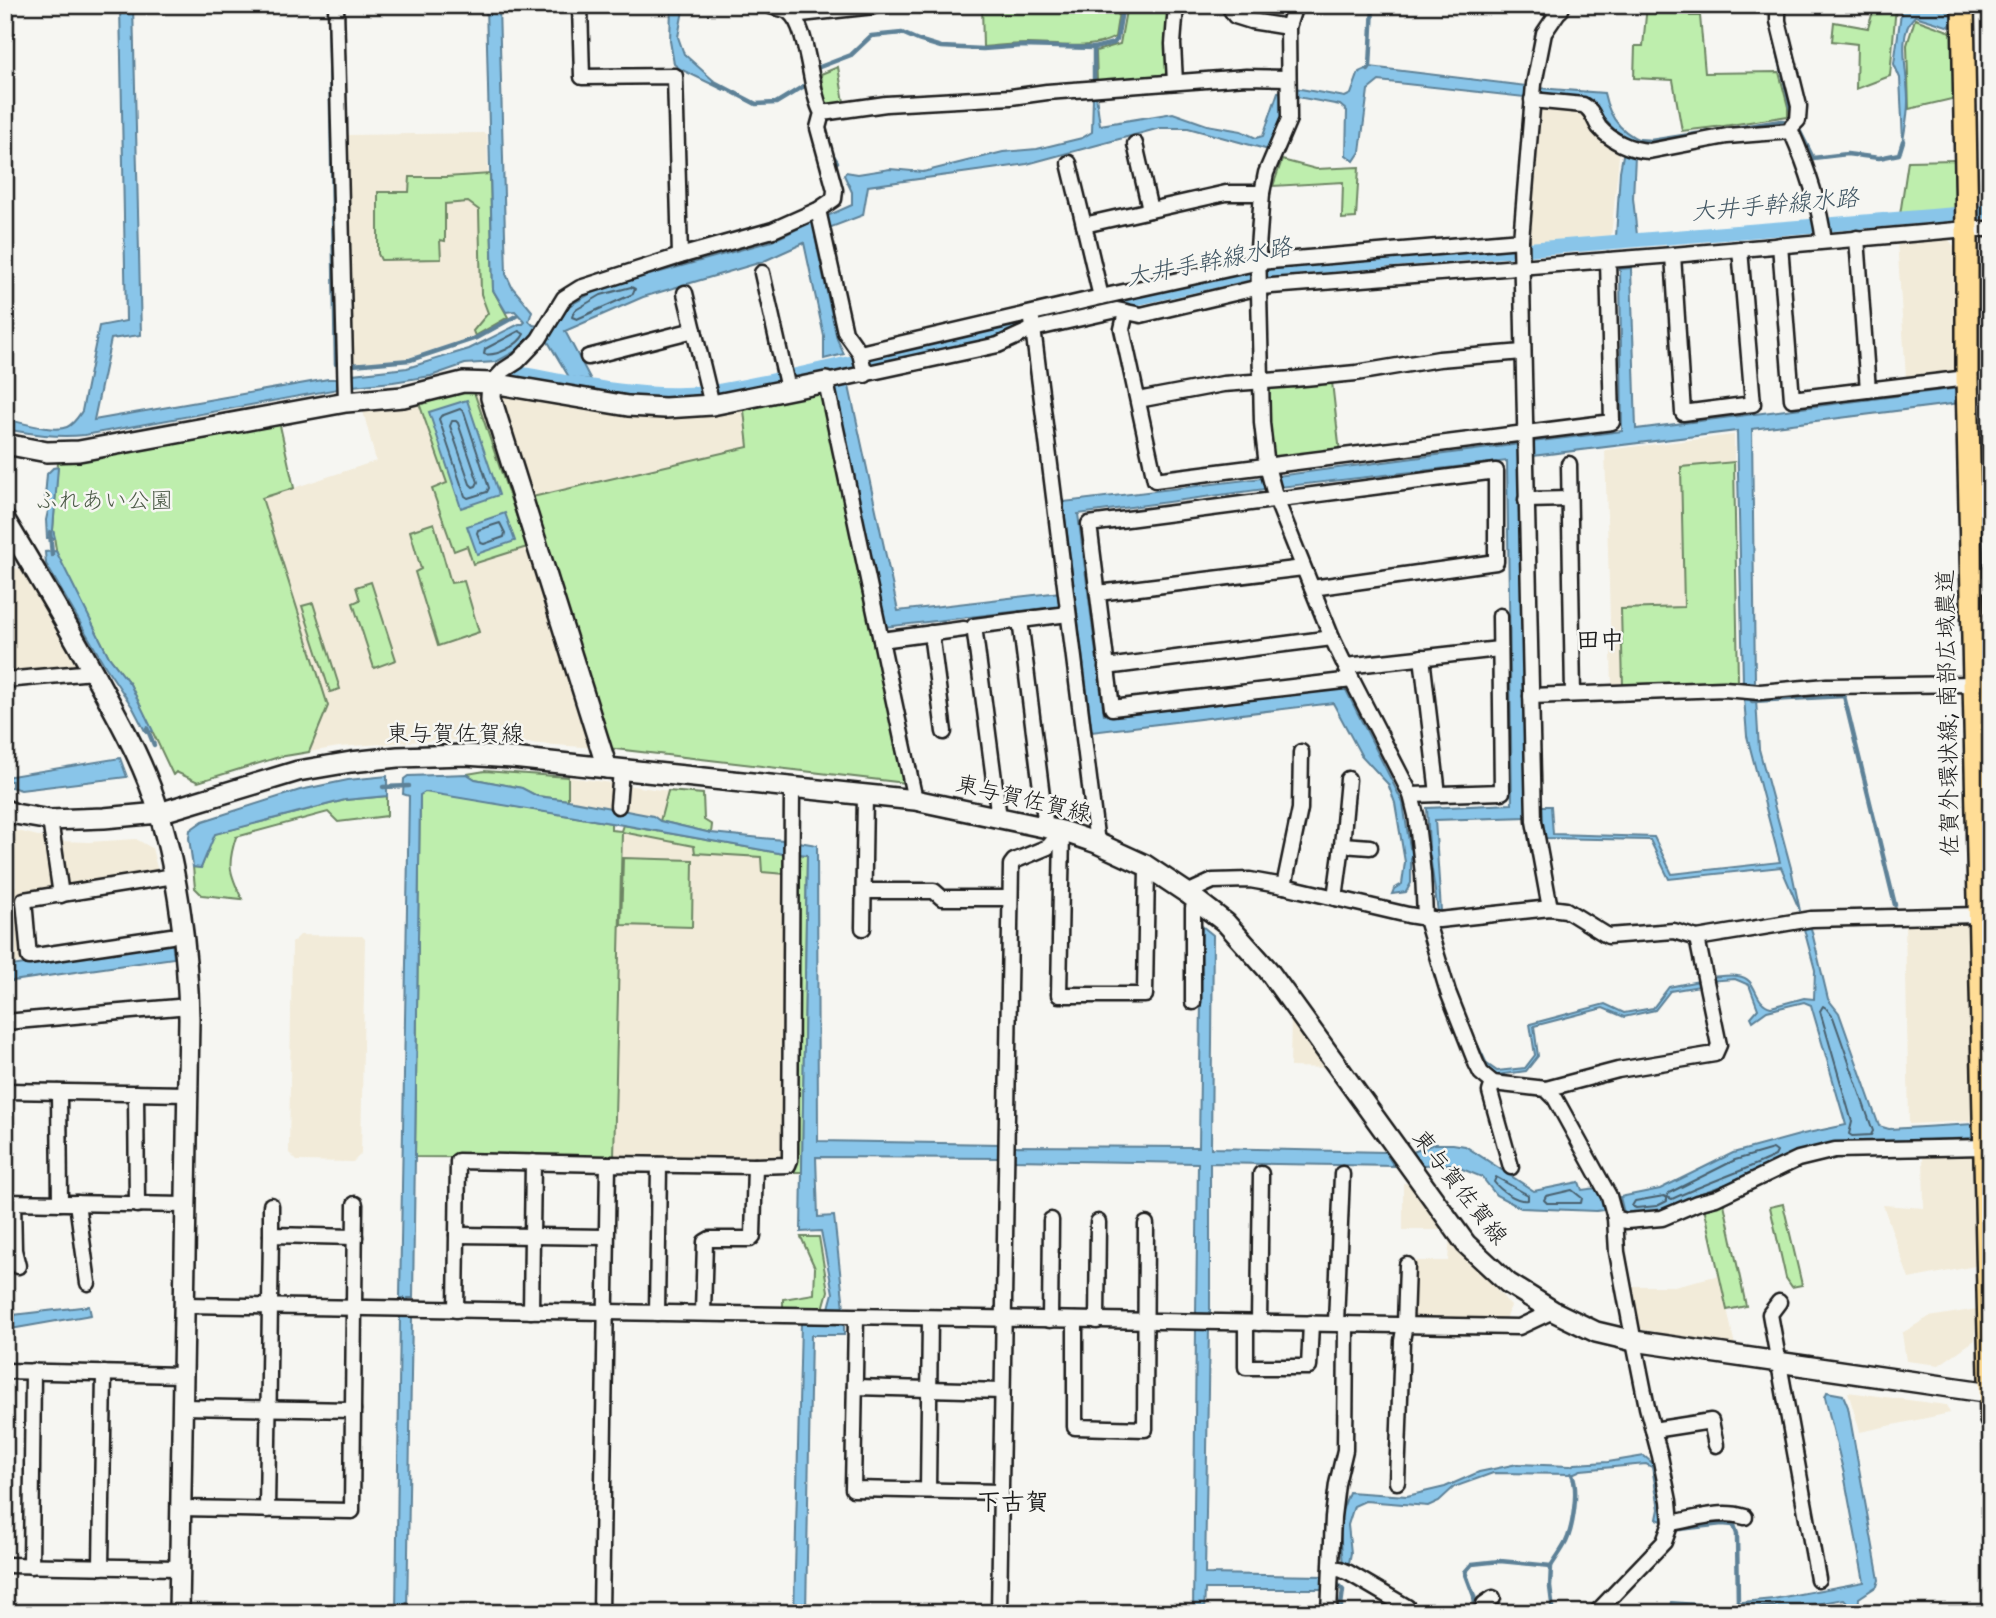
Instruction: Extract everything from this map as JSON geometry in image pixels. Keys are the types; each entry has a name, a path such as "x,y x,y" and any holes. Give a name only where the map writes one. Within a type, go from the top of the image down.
{"main road":[{"name":"佐賀外環状線; 南部広域農道","path":"1963,5 1968,378 1982,585 1974,684 1991,1420"}],"street":[{"path":"336,5 346,402"},
{"path":"580,5 582,78 675,76 680,256"},
{"path":"618,806 614,769 491,398 492,383 539,339 564,298 580,288 773,230 818,210 834,199 835,190 818,128 822,113 816,103 806,50 794,16 786,9 769,5"},
{"path":"1175,82 1173,44 1176,5"},
{"path":"1228,5 1235,16 1243,19 1288,27"},
{"path":"1295,5 1288,27 1289,120 1266,173 1258,248 1262,423 1267,466 1276,499 1332,638 1411,794 1423,874 1425,916 1448,992 1481,1073 1493,1083 1546,1089 1618,1070 1715,1054 1719,1045 1697,938"},
{"path":"1539,5 1562,8 1544,33 1534,84 1521,240 1534,821 1550,908"},
{"path":"1778,5 1778,21 1799,106 1798,120 1791,131 1811,177 1823,229"},
{"path":"794,16 874,6"},
{"path":"822,113 886,104 1011,97 1175,82 1288,78"},
{"path":"1532,100 1583,105 1590,109 1598,125 1614,141 1640,150 1649,151 1727,136 1791,131"},
{"path":"1135,144 1150,210"},
{"path":"1069,163 1101,297"},
{"path":"1084,225 1226,193 1262,193"},
{"path":"818,210 845,332 863,364"},
{"path":"863,364 998,345 1033,329 1117,310 1141,315 1260,283 1522,261 1608,260 1780,245 1823,229 1857,239 1991,229"},
{"path":"1857,239 1868,390"},
{"path":"5,444 47,452 79,451 346,402 403,397 463,382 492,383 628,406 665,408 786,381 826,382 863,364 1031,313 1260,262 1521,240"},
{"path":"1780,245 1792,399 1968,378"},
{"path":"1673,255 1683,413 1753,404 1740,248"},
{"path":"1126,312 1122,329 1155,480 1612,422 1608,260"},
{"path":"762,273 786,381"},
{"path":"685,293 710,397"},
{"path":"1031,313 1097,843"},
{"path":"588,357 694,330"},
{"path":"1138,400 1223,384 1294,380 1439,359 1523,352"},
{"path":"826,382 915,800"},
{"path":"1569,464 1573,694"},
{"path":"1312,588 1496,562 1496,471 1089,524 1112,708 1349,673 1422,657 1499,649"},
{"path":"1527,500 1569,499"},
{"path":"5,520 129,737 159,813 174,876 189,1006 179,1613"},
{"path":"1098,593 1303,568"},
{"path":"997,817 974,626 1068,614"},
{"path":"1411,794 1502,792 1500,616"},
{"path":"1020,620 1054,829 1059,995 1145,995 1147,866"},
{"path":"881,640 964,629"},
{"path":"931,633 944,732"},
{"path":"1106,667 1332,638"},
{"path":"1422,657 1438,794"},
{"path":"5,680 93,672"},
{"path":"1531,696 1724,689 1760,692 1827,686 1974,684"},
{"path":"1284,886 1300,808 1301,752"},
{"name":"東与賀佐賀線","path":"5,810 50,820 159,813 298,771 363,760 465,755 915,800 1054,829 1097,843 1147,866 1226,923 1268,970 1466,1244 1508,1283 1553,1311 1596,1332 1634,1341 1990,1393"},
{"path":"1335,898 1348,779"},
{"path":"456,1310 458,1161 788,1165 792,787"},
{"path":"863,928 865,795"},
{"path":"50,820 61,895"},
{"path":"999,1613 1011,865 1014,861 1048,847 1054,829"},
{"path":"1342,845 1370,847"},
{"path":"171,936 29,957 24,900 174,876"},
{"path":"1193,1002 1192,897 1213,881 1250,880 1439,920 1550,908 1566,910 1608,936 1674,932 1697,938 1811,919 1979,915"},
{"path":"864,891 934,891 942,898 1010,898"},
{"path":"5,1022 189,1006"},
{"path":"1493,1083 1490,1092 1511,1167"},
{"path":"1546,1089 1555,1098 1609,1196 1634,1341 1669,1501 1671,1523 1664,1542 1596,1613"},
{"path":"5,1091 188,1094"},
{"path":"59,1092 60,1203"},
{"path":"136,1093 137,1205"},
{"path":"1615,1219 1626,1221 1662,1218 1716,1198 1798,1159 1835,1150 1984,1147"},
{"path":"531,1311 533,1162"},
{"path":"601,1613 608,1164"},
{"path":"657,1313 659,1165"},
{"path":"703,1314 705,1242 710,1239 750,1239 753,1236 755,1166"},
{"path":"1261,1174 1253,1323 1246,1367 1309,1367 1311,1323"},
{"path":"1329,1613 1336,1487 1345,1450 1341,1324 1342,1174"},
{"path":"18,1266 9,1202 186,1205"},
{"path":"78,1203 88,1283"},
{"path":"180,1508 352,1511 355,1204"},
{"path":"267,1510 271,1205"},
{"path":"1050,1320 1051,1220"},
{"path":"1097,1321 1098,1222"},
{"path":"1075,1321 1075,1427 1145,1429 1146,1224"},
{"path":"271,1235 355,1237"},
{"path":"457,1235 606,1237"},
{"path":"1398,1482 1407,1265"},
{"path":"1779,1302 1770,1314 1818,1579"},
{"path":"184,1305 1520,1327 1553,1311"},
{"path":"856,1317 853,1489 1001,1492"},
{"path":"928,1490 930,1318"},
{"path":"5,1371 182,1376"},
{"path":"31,1566 33,1371"},
{"path":"101,1567 104,1373"},
{"path":"855,1387 1002,1391"},
{"path":"182,1407 353,1410"},
{"path":"1653,1430 1711,1420 1716,1445"},
{"path":"1671,1523 1716,1514 1737,1514 1745,1517"},
{"path":"5,1565 179,1568"},
{"path":"1331,1570 1340,1569 1349,1573 1407,1607 1408,1613"},
{"path":"1483,1613 1484,1604 1493,1598"}],"shaded area":[{"path":"1537,105 1585,109 1620,146 1611,237 1528,243"},
{"path":"487,134 491,291 508,317 475,336 408,358 352,363 347,135"},
{"path":"1946,237 1956,248 1957,371 1906,378 1897,240"},
{"path":"505,390 653,417 699,416 744,410 749,447 528,498 500,399"},
{"path":"462,391 485,393 596,748 437,740 339,747 279,757 198,782 176,772 173,775 153,731 109,657 61,564 376,461 362,407"},
{"path":"1734,435 1734,462 1681,467 1684,608 1621,609 1623,686 1612,686 1605,450"},
{"path":"5,567 23,567 78,660 70,671 5,677"},
{"path":"568,777 668,791 660,821 653,816 568,800"},
{"path":"610,829 785,861 783,1159 420,1156"},
{"path":"14,830 58,841 136,839 152,848 159,876 19,894 23,962 5,964 5,886 16,886"},
{"path":"1905,922 1970,922 1974,1121 1909,1124"},
{"path":"300,935 362,936 365,939 361,1154 353,1162 297,1161 289,1153 292,943"},
{"path":"1291,1011 1331,1068 1290,1067"},
{"path":"1974,1153 1975,1266 1909,1279 1883,1205 1924,1208 1923,1154"},
{"path":"1403,1183 1412,1184 1446,1230 1403,1230"},
{"path":"1450,1235 1511,1306 1505,1319 1413,1316 1413,1261 1448,1261"},
{"path":"1720,1275 1735,1346 1638,1329 1630,1286 1674,1286"},
{"path":"1977,1309 1975,1340 1939,1365 1906,1361 1902,1333 1929,1317"},
{"path":"1848,1392 1946,1405 1950,1413 1860,1432"}],"green space":[{"path":"982,5 1120,5 1115,37 1105,41 1072,46 1021,44 983,47"},
{"path":"1127,5 1171,5 1166,75 1097,81 1096,51 1120,44"},
{"path":"1647,5 1690,5 1690,16 1700,16 1705,73 1779,72 1788,116 1682,131 1673,80 1634,78 1635,46 1643,46"},
{"path":"1875,5 1896,5 1890,76 1856,89 1857,44 1832,41 1834,22 1868,28"},
{"path":"1915,19 1954,33 1956,98 1909,109 1907,45"},
{"path":"838,67 844,102 825,105 821,74"},
{"path":"1282,160 1316,169 1359,167 1356,218 1342,219 1343,182 1273,186"},
{"path":"1955,160 1955,210 1900,215 1908,161"},
{"path":"490,174 493,290 508,317 475,336 473,331 488,313 481,294 479,210 468,202 445,204 445,241 440,240 441,259 381,260 378,254 378,192 409,192 410,177"},
{"path":"1332,382 1340,453 1274,461 1269,430 1269,388"},
{"path":"462,391 474,392 527,547 473,564 467,546 454,551 432,489 447,483 419,403"},
{"path":"825,392 906,783 607,748 528,498 748,447 744,410"},
{"name":"ふれあい公園","path":"279,421 294,488 262,498 328,706 309,752 279,757 198,782 176,772 173,775 130,684 109,657 57,556 53,530 58,463"},
{"path":"1734,462 1738,681 1623,686 1621,609 1684,607 1681,467"},
{"path":"434,523 451,583 464,581 479,632 438,646 415,572 421,569 410,531"},
{"path":"371,582 396,660 374,668 353,603 360,600 356,587"},
{"path":"313,603 340,689 330,692 302,606"},
{"path":"485,771 568,777 568,800 537,796 521,788 475,779 467,774"},
{"path":"424,791 611,823 611,830 621,831 623,825 784,854 785,874 762,872 761,857 695,853 694,846 622,832 614,1158 415,1157 420,795"},
{"path":"668,791 703,794 704,820 712,825 711,833 660,821"},
{"path":"387,796 387,816 338,822 328,812 236,837 231,868 242,899 202,895 195,888 193,867 201,868 214,834 345,800"},
{"path":"799,854 807,855 802,1172 793,1172"},
{"path":"623,858 693,860 692,927 621,925"},
{"path":"1723,1199 1746,1306 1727,1310 1704,1207"},
{"path":"1783,1204 1802,1285 1792,1287 1786,1278 1770,1207"},
{"path":"801,1237 819,1237 828,1291 823,1309 783,1308 783,1299 814,1294 815,1268"}],"water":[{"path":"120,5 133,5 141,335 111,339 94,420 328,379 338,379 338,389 85,435 45,435 5,429 5,419 54,429 72,424 82,411 99,326 126,321"},
{"path":"486,5 499,5 506,274 512,287 532,311 529,321 539,326 527,345 496,362 465,364 431,376 353,386 353,374 407,368 469,349 525,322 515,311 506,312 493,290"},
{"path":"671,5 684,5 678,37 684,54 724,90 674,64 670,41"},
{"path":"1900,5 1948,5 1952,13 1950,27 1915,16 1909,24 1904,45 1908,102 1903,141 1900,78 1894,64"},
{"path":"1370,67 1527,86 1524,97 1379,81 1368,90 1360,152 1354,161 1346,155 1347,111 1340,105 1297,97 1295,88 1345,97 1351,94 1359,72"},
{"path":"1538,88 1604,93 1610,112 1620,126 1634,137 1652,145 1648,146 1621,135 1604,119 1593,102 1538,97"},
{"path":"1285,91 1282,121 1269,150 1188,128 1160,128 1027,164 868,186 863,215 829,228 827,216 852,205 852,192 844,175 846,172 858,174 890,169 923,172 1003,152 1037,149 1082,138 1092,132 1093,96 1096,95 1100,125 1173,113 1207,125 1241,131 1256,138 1263,136 1278,92"},
{"path":"1624,150 1635,156 1633,198 1637,235 1616,237 1620,171"},
{"path":"814,221 837,339 844,354 824,359 824,336 804,243 762,262 643,297 565,331 591,380 569,377 547,340 569,306 599,289 772,241"},
{"path":"1631,268 1636,429 1959,388 1959,403 1752,429 1755,682 1743,682 1737,431 1532,456 1532,442 1622,431 1620,269"},
{"path":"843,385 849,386 898,611 1060,592 1062,606 885,627 835,389"},
{"path":"467,400 499,495 461,508 429,412"},
{"path":"1520,444 1527,817 1435,820 1441,911 1438,912 1430,856 1426,856 1425,848 1429,847 1427,808 1512,804 1507,461 1280,487 1277,476"},
{"path":"58,467 53,530 55,538 47,538 47,474"},
{"path":"1262,478 1265,489 1078,514 1104,715 1345,688 1403,803 1413,856 1411,883 1406,892 1392,894 1394,889 1402,884 1405,862 1395,803 1388,784 1361,755 1333,703 1092,732 1076,605 1073,604 1071,590 1074,590 1063,502"},
{"path":"505,513 515,541 477,554 467,526"},
{"path":"56,551 109,657 130,684 153,731 146,733 46,564 45,552"},
{"path":"1744,698 1756,699 1759,749 1800,911 1781,867 1669,879 1650,840 1544,838 1542,817 1539,817 1540,806 1551,806 1553,834 1654,837 1672,874 1780,862 1747,736"},
{"path":"120,758 127,777 21,790 11,787 12,781 6,781 5,777"},
{"path":"467,774 475,779 522,788 537,796 653,816 660,821 711,833 783,840 784,854 425,792 420,795 413,1298 405,1301 400,1298 409,796 403,794 404,779 408,776"},
{"path":"387,776 387,796 345,800 215,834 201,868 193,867 190,830 203,821 300,790 348,780"},
{"path":"799,842 817,845 818,1141 1001,1144 1001,1158 816,1157 818,1217 834,1216 844,1308 829,1308 833,1293 821,1231 801,1232 807,855 799,854"},
{"path":"1202,926 1213,935 1211,1148 1385,1152 1394,1166 1210,1163 1210,1314 1196,1314 1198,1163 1012,1160 1011,1146 1199,1147"},
{"path":"1811,928 1828,999 1839,1013 1879,1126 1889,1129 1973,1124 1974,1138 1836,1144 1699,1194 1660,1213 1631,1216 1624,1213 1620,1197 1660,1189 1733,1153 1846,1125 1811,1005 1804,1002 1767,1011 1753,1021 1751,1017 1758,1009 1749,985 1735,979 1708,981 1708,977 1734,975 1745,978 1761,1000 1771,1007 1804,998 1814,999 1815,970 1804,929"},
{"path":"172,941 174,958 5,982 5,967"},
{"path":"1699,981 1700,986 1670,991 1655,1010 1624,1017 1603,1008 1534,1026 1538,1056 1526,1071 1497,1075 1483,1066 1475,1047 1478,1045 1487,1064 1497,1071 1525,1068 1535,1055 1530,1024 1605,1004 1624,1013 1653,1008 1669,987"},
{"path":"1434,1144 1465,1146 1534,1191 1579,1182 1582,1190 1596,1188 1601,1199 1605,1199 1606,1205 1603,1206 1604,1210 1596,1211 1521,1208 1496,1195 1482,1177 1450,1164 1422,1165 1413,1152"},
{"path":"89,1306 91,1315 5,1330 5,1316"},
{"path":"400,1316 412,1316 407,1613 396,1613"},
{"path":"801,1322 844,1323 844,1335 811,1335 806,1613 794,1613"},
{"path":"1196,1328 1209,1328 1205,1574 1325,1576 1325,1589 1205,1589 1204,1613 1193,1613"},
{"path":"1827,1392 1843,1395 1848,1407 1879,1580 1877,1586 1859,1598 1858,1613 1847,1613 1848,1603 1844,1599 1782,1610 1670,1608 1672,1602 1712,1605 1773,1599 1864,1582 1844,1474 1825,1397"},
{"path":"1644,1456 1655,1465 1662,1521 1657,1519 1659,1509 1652,1467 1646,1464 1581,1470 1572,1474 1493,1473 1454,1487 1439,1501 1428,1506 1365,1501 1354,1506 1348,1525 1351,1553 1349,1563 1343,1565 1339,1519 1349,1492 1407,1496 1445,1487 1479,1472 1517,1464 1570,1466"}],"waterway":[{"path":"329,5 336,364"},
{"path":"817,73 817,68 851,55 871,36 902,33 941,47 1094,48 1114,43 1117,39 1123,5"},
{"path":"1368,70 1373,5"},
{"path":"1773,27 1792,114"},
{"path":"1094,48 1094,80"},
{"path":"714,82 756,104 776,103 804,86"},
{"path":"1636,140 1651,141 1781,121 1790,122"},
{"path":"1799,130 1813,158 1847,154 1879,158 1899,154 1903,141"},
{"path":"831,153 837,162"},
{"name":"大井手幹線水路","path":"1979,212 1991,211"},
{"name":"大井手幹線水路","path":"522,374 643,393 706,393 1270,270 1956,214"},
{"path":"352,365 410,360 476,338 516,316"},
{"path":"50,532 52,555"},
{"path":"1752,701 1844,696 1895,905"},
{"path":"147,728 154,745"},
{"path":"383,787 409,786"},
{"path":"1476,1613 1474,1596 1465,1572 1472,1564 1500,1561 1551,1566 1566,1542 1571,1527 1575,1498 1572,1474"},
{"path":"1680,1529 1734,1525 1737,1534 1738,1606"},
{"path":"1551,1566 1550,1587 1555,1613"},
{"path":"1336,1583 1343,1590 1340,1613"},
{"path":"1670,1613 1671,1608"}],"district":[{"name":"田中","path":"1600,641"},
{"name":"下古賀","path":"1013,1503"}]}
